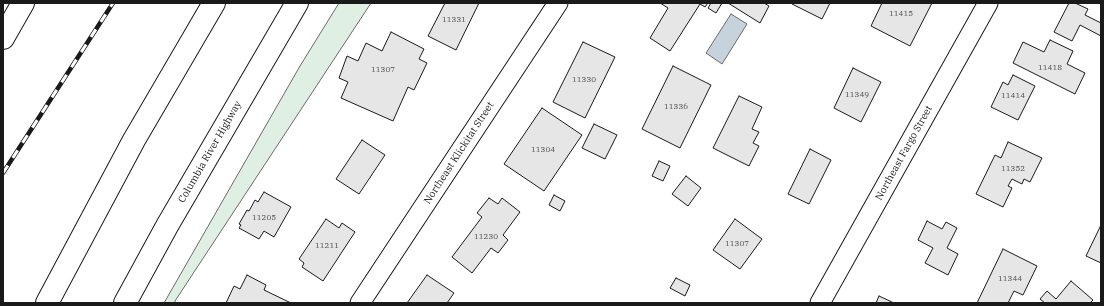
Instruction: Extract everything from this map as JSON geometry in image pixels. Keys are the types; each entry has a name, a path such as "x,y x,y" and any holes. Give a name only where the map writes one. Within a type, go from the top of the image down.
{"main road":[{"path":"3,38 23,3"},
{"path":"47,303 134,140 214,3"},
{"name":"Columbia River Highway","path":"125,303 167,226 297,3"}],"street":[{"name":"Northeast Klickitat Street","path":"360,303 558,3"},
{"name":"Northeast Fargo Street","path":"820,303 988,3"}],"green space":[{"path":"339,3 371,3 175,303 164,303 300,66"}],"shaded area":[{"path":"731,14 747,24 722,64 706,53"}],"building":[{"path":"445,3 479,3 456,50 428,36"},
{"path":"660,3 708,3 705,7 700,4 670,51 650,38 668,8"},
{"path":"711,3 722,3 716,13 708,8"},
{"path":"728,3 764,3 769,6 760,23"},
{"path":"830,3 822,19 792,4"},
{"path":"882,3 932,3 910,46 871,26"},
{"path":"1069,3 1075,3 1088,9 1085,15 1101,23 1101,36 1080,25 1072,41 1054,32"},
{"path":"391,32 424,49 419,59 427,63 414,90 408,87 393,121 341,98 348,82 339,78 347,56 358,61 366,43 382,51"},
{"path":"1050,40 1073,51 1067,64 1085,73 1075,94 1013,63 1023,42 1044,52"},
{"path":"583,42 615,57 585,118 553,102"},
{"path":"673,66 711,85 680,148 642,129"},
{"path":"853,68 881,82 861,122 834,108"},
{"path":"1013,75 1035,86 1018,120 991,107 1003,82 1008,85"},
{"path":"739,96 762,107 752,129 759,132 753,143 759,146 749,166 713,148"},
{"path":"542,108 582,135 544,191 504,164"},
{"path":"594,124 617,135 605,159 582,148"},
{"path":"362,140 385,155 359,194 336,179"},
{"path":"1008,142 1042,158 1030,182 1024,179 1022,184 1012,179 1008,186 1012,188 1003,207 976,194 995,155 1001,158"},
{"path":"810,149 831,160 809,204 788,194"},
{"path":"659,161 670,166 663,181 652,176"},
{"path":"686,176 701,188 688,206 672,194"},
{"path":"264,192 291,207 274,237 264,231 259,239 239,228 241,225 239,224 247,210 249,211 255,200 258,202"},
{"path":"554,195 565,201 560,211 549,205"},
{"path":"489,198 498,204 502,198 520,212 503,235 508,240 498,253 491,248 472,273 452,257 482,217 477,213"},
{"path":"326,219 339,228 342,223 355,232 323,281 302,267 304,263 299,259"},
{"path":"735,219 762,239 740,269 713,250"},
{"path":"927,221 942,229 946,222 957,228 947,248 958,254 948,275 925,263 933,248 918,240"},
{"path":"1101,225 1101,263 1086,256"},
{"path":"1003,249 1037,266 1023,295 1014,291 1008,303 977,303"},
{"path":"247,275 266,285 264,290 291,303 226,303 234,286 240,289"},
{"path":"427,275 454,293 447,303 407,303"},
{"path":"676,278 690,285 685,296 670,288"},
{"path":"1071,281 1093,300 1090,303 1045,303 1040,299 1047,291 1056,299"},
{"path":"879,296 894,303 876,303"}],"railway":[{"path":"3,173 113,3"}]}
